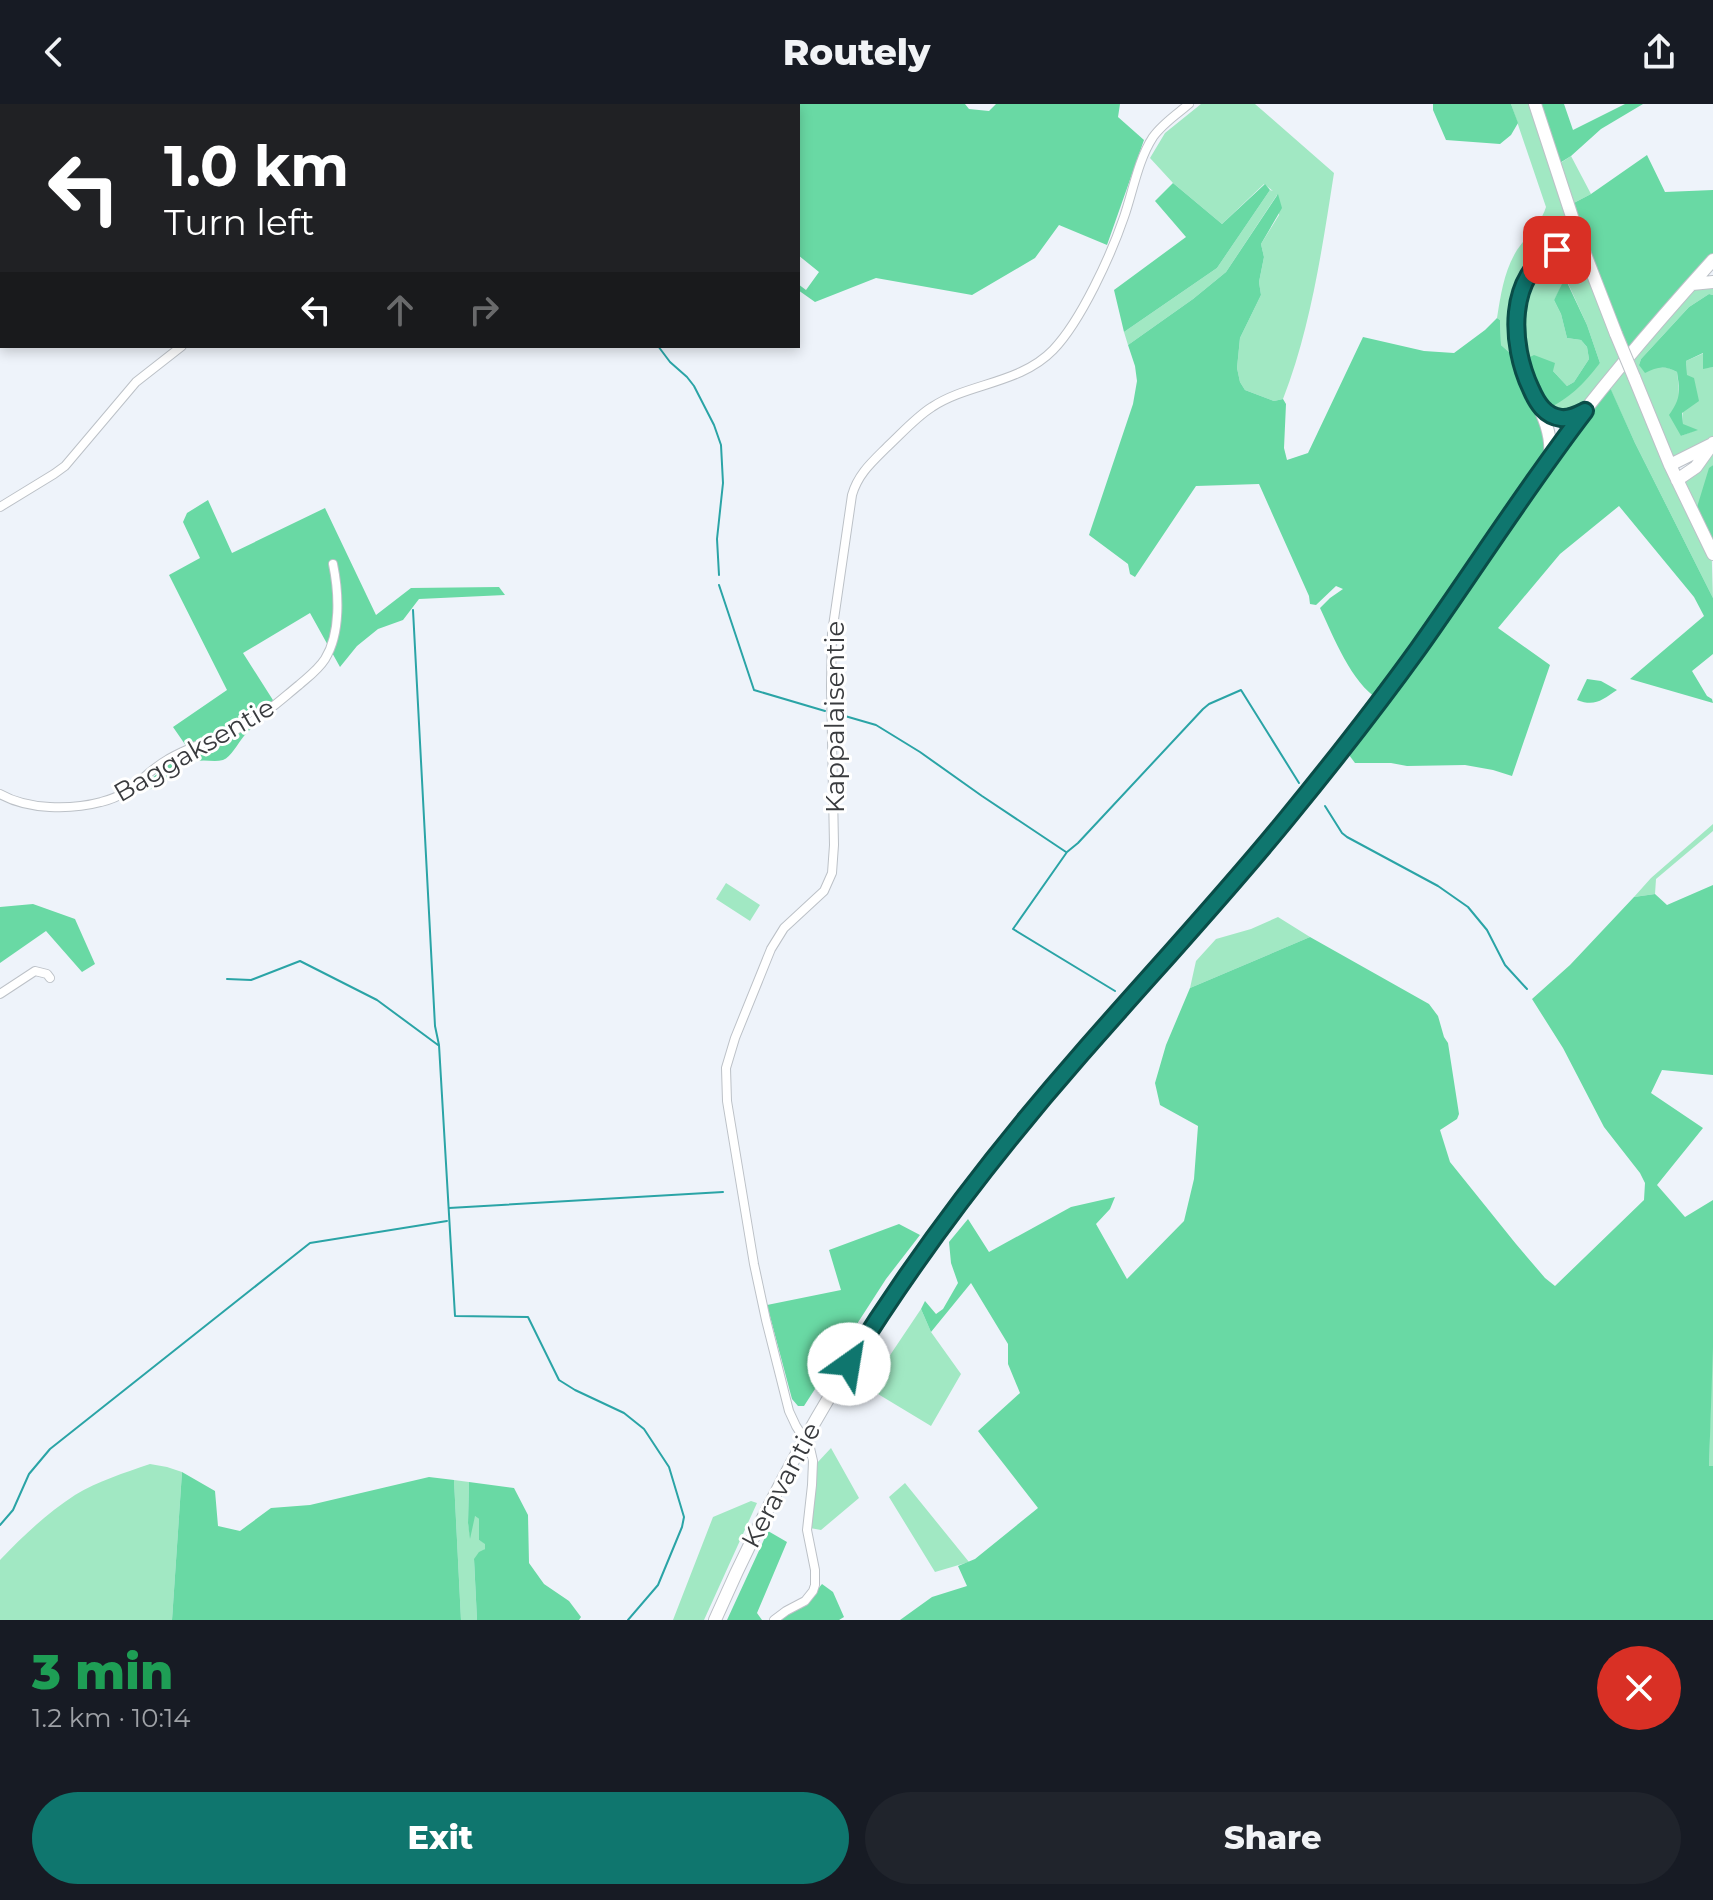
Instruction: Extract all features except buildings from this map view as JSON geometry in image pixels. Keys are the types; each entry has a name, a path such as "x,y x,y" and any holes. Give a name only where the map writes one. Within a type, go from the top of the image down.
{"main road":[{"path":"1535,104 1574,224 1616,334 1670,465 1713,554"},
{"path":"1550,457 1550,440 1520,362 1516,333 1519,301 1538,260 1557,234 1574,224"},
{"path":"1538,260 1580,241"},
{"name":"Keravantie","path":"715,1620 760,1522 805,1439 886,1305 959,1204 1080,1054 1254,858 1312,787 1417,650 1585,411 1713,260"},
{"path":"1692,284 1713,282"},
{"path":"1538,404 1544,411 1561,418 1585,411"},
{"path":"1670,465 1713,444"},
{"path":"1677,480 1696,467 1713,444"}],"street":[{"name":"Kappalaisentie","path":"774,1620 805,1601 815,1585 807,1530 813,1461 810,1448 789,1411 754,1264 727,1101 726,1068 771,949 784,928 824,891 832,873 832,633 852,495 863,471 933,406 1009,377 1052,351 1078,315 1114,243 1151,139 1189,104"},
{"path":"0,507 65,466 136,382 179,348"},
{"name":"Baggaksentie","path":"0,794 16,801 67,808 116,798 166,760 250,723 284,698 326,657 333,640 338,607 333,564"},
{"path":"0,994 35,971 50,978"}],"green space":[{"path":"800,104 965,104 969,109 989,111 996,104 1120,104 1118,117 1144,140 1107,245 1059,225 1035,258 972,295 876,278 815,302 800,291 800,286 806,290 819,272 800,257"},
{"path":"1201,104 1255,104 1334,173 1308,316 1283,399 1274,401 1245,390 1237,368 1240,338 1261,295 1259,282 1264,257 1261,244 1279,215 1277,195 1226,272 1128,345 1124,332 1217,268 1270,190 1273,191 1264,184 1222,224 1173,183 1150,158 1165,133"},
{"path":"1433,104 1511,104 1518,123 1511,135 1500,144 1446,140"},
{"path":"1511,104 1535,104 1556,166 1571,156 1591,194 1568,206 1574,224 1538,259 1580,241 1630,357 1692,284 1713,282 1713,295 1709,294 1689,307 1641,359 1639,365 1669,368 1677,372 1681,436 1696,430 1683,425 1686,361 1704,353 1704,368 1713,367 1713,443 1670,466 1676,480 1713,444 1713,465 1709,469 1713,598 1608,384 1573,417 1544,411 1600,363 1566,279 1554,300 1567,338 1581,340 1587,347 1589,359 1574,382 1567,386 1553,371 1520,362 1501,345 1500,320 1497,318 1506,274 1517,250 1546,207"},
{"path":"1535,104 1564,104 1573,130 1625,104 1643,104 1601,129 1555,166"},
{"path":"1647,155 1665,192 1713,190 1713,260 1630,357 1568,206"},
{"path":"1173,183 1222,224 1265,184 1270,190 1217,268 1124,332 1114,290 1186,237 1155,201"},
{"path":"1278,194 1282,208 1261,244 1264,257 1259,282 1261,295 1240,338 1237,368 1245,390 1274,401 1283,399 1286,404 1284,448 1287,460 1308,453 1363,337 1424,351 1454,353 1497,318 1500,320 1501,345 1520,362 1534,355 1555,363 1553,371 1567,386 1574,382 1589,359 1587,347 1581,340 1567,338 1554,300 1565,278 1587,325 1600,363 1575,391 1544,411 1550,455 1608,383 1713,598 1713,654 1692,671 1713,703 1630,679 1704,616 1694,597 1619,506 1560,554 1498,628 1550,665 1512,776 1465,765 1355,763 1343,747 1379,700 1352,671 1320,608 1343,589 1336,586 1316,605 1310,604 1259,484 1196,486 1135,577 1130,574 1128,564 1089,535 1133,404 1137,381 1128,345 1226,272"},
{"path":"1709,294 1713,295 1713,367 1703,369 1703,353 1686,361 1687,375 1694,378 1699,401 1682,413 1683,424 1698,430 1681,436 1669,415 1679,395 1677,372 1661,368 1645,373 1639,365 1641,359 1689,307"},
{"path":"1713,465 1713,554 1694,517 1709,468"},
{"path":"208,500 232,553 325,508 376,615 411,588 499,587 505,595 419,599 403,620 378,629 357,646 340,667 310,613 243,653 278,708 247,733 223,760 191,763 160,786 137,791 171,762 191,753 173,727 227,690 169,575 200,558 183,522 187,513"},
{"path":"1587,679 1601,681 1617,690 1594,703 1577,700"},
{"path":"1713,824 1713,831 1656,879 1655,894 1634,897 1651,878"},
{"path":"726,883 760,905 750,921 716,899"},
{"path":"1713,885 1713,1075 1662,1070 1651,1093 1703,1128 1657,1185 1685,1217 1713,1200 1709,1466 1713,1466 1713,1620 900,1620 932,1597 967,1586 958,1566 975,1559 1038,1508 978,1431 1020,1393 1008,1364 1008,1344 971,1283 931,1332 921,1309 925,1301 936,1314 943,1309 958,1283 951,1263 949,1242 968,1219 989,1252 1071,1207 1115,1197 1110,1209 1096,1224 1127,1279 1184,1221 1194,1179 1198,1126 1160,1105 1155,1083 1166,1045 1190,988 1310,937 1429,1004 1438,1016 1448,1043 1459,1114 1457,1119 1440,1130 1450,1162 1516,1244 1555,1286 1644,1200 1645,1183 1604,1127 1563,1048 1532,999 1570,965 1634,897 1655,894 1667,905"},
{"path":"33,904 75,919 95,964 82,972 46,931 0,963 0,907"},
{"path":"1278,917 1310,937 1190,988 1196,961 1216,939"},
{"path":"899,1224 920,1235 886,1279 804,1406 798,1406 792,1399 767,1305 841,1290 829,1250"},
{"path":"921,1309 931,1332 961,1374 931,1426 868,1388"},
{"path":"1712,1348 1713,1466 1709,1467"},
{"path":"831,1448 859,1498 821,1530 810,1528 817,1463"},
{"path":"150,1464 182,1472 172,1620 0,1620 0,1560 36,1525 75,1495 102,1481"},
{"path":"182,1472 215,1491 218,1526 240,1531 271,1508 310,1505 429,1477 454,1480 461,1620 172,1620"},
{"path":"454,1480 469,1482 470,1535 474,1515 479,1519 479,1540 485,1543 485,1549 474,1560 477,1620 461,1620"},
{"path":"469,1482 514,1488 528,1515 529,1563 544,1584 569,1601 581,1617 579,1620 477,1620 474,1559 485,1549 485,1544 479,1540 479,1519 475,1516 470,1539"},
{"path":"905,1483 969,1562 935,1572 889,1497"},
{"path":"751,1501 757,1503 704,1620 673,1620 713,1517"},
{"path":"768,1531 787,1542 757,1613 762,1620 727,1620"},
{"path":"822,1584 833,1592 844,1617 839,1620 777,1620 809,1600"}],"waterway":[{"path":"660,348 694,386 721,445 723,483 717,539 719,575"},
{"path":"719,585 754,690 825,711"},
{"path":"413,610 435,1026 439,1045 455,1316 528,1317 559,1380 624,1413 644,1429 669,1467 684,1517 682,1527 658,1585 628,1620"},
{"path":"1115,991 1013,929 1067,852 1203,709 1241,690 1299,783"},
{"path":"838,714 876,725 1066,852"},
{"path":"1325,806 1347,837 1438,886 1468,907 1487,930 1505,965 1527,989"},
{"path":"227,979 251,980 300,961 377,1000 438,1045"},
{"path":"449,1208 723,1192"},
{"path":"0,1525 13,1510 29,1474 50,1449 310,1243 447,1221"}],"route":[{"path":"849,1364 913,1265 1011,1137 1080,1054 1254,858 1343,747 1417,650 1585,411 1561,418 1544,411 1525,377 1517,346 1516,318 1524,286 1538,260 1557,250"}]}
